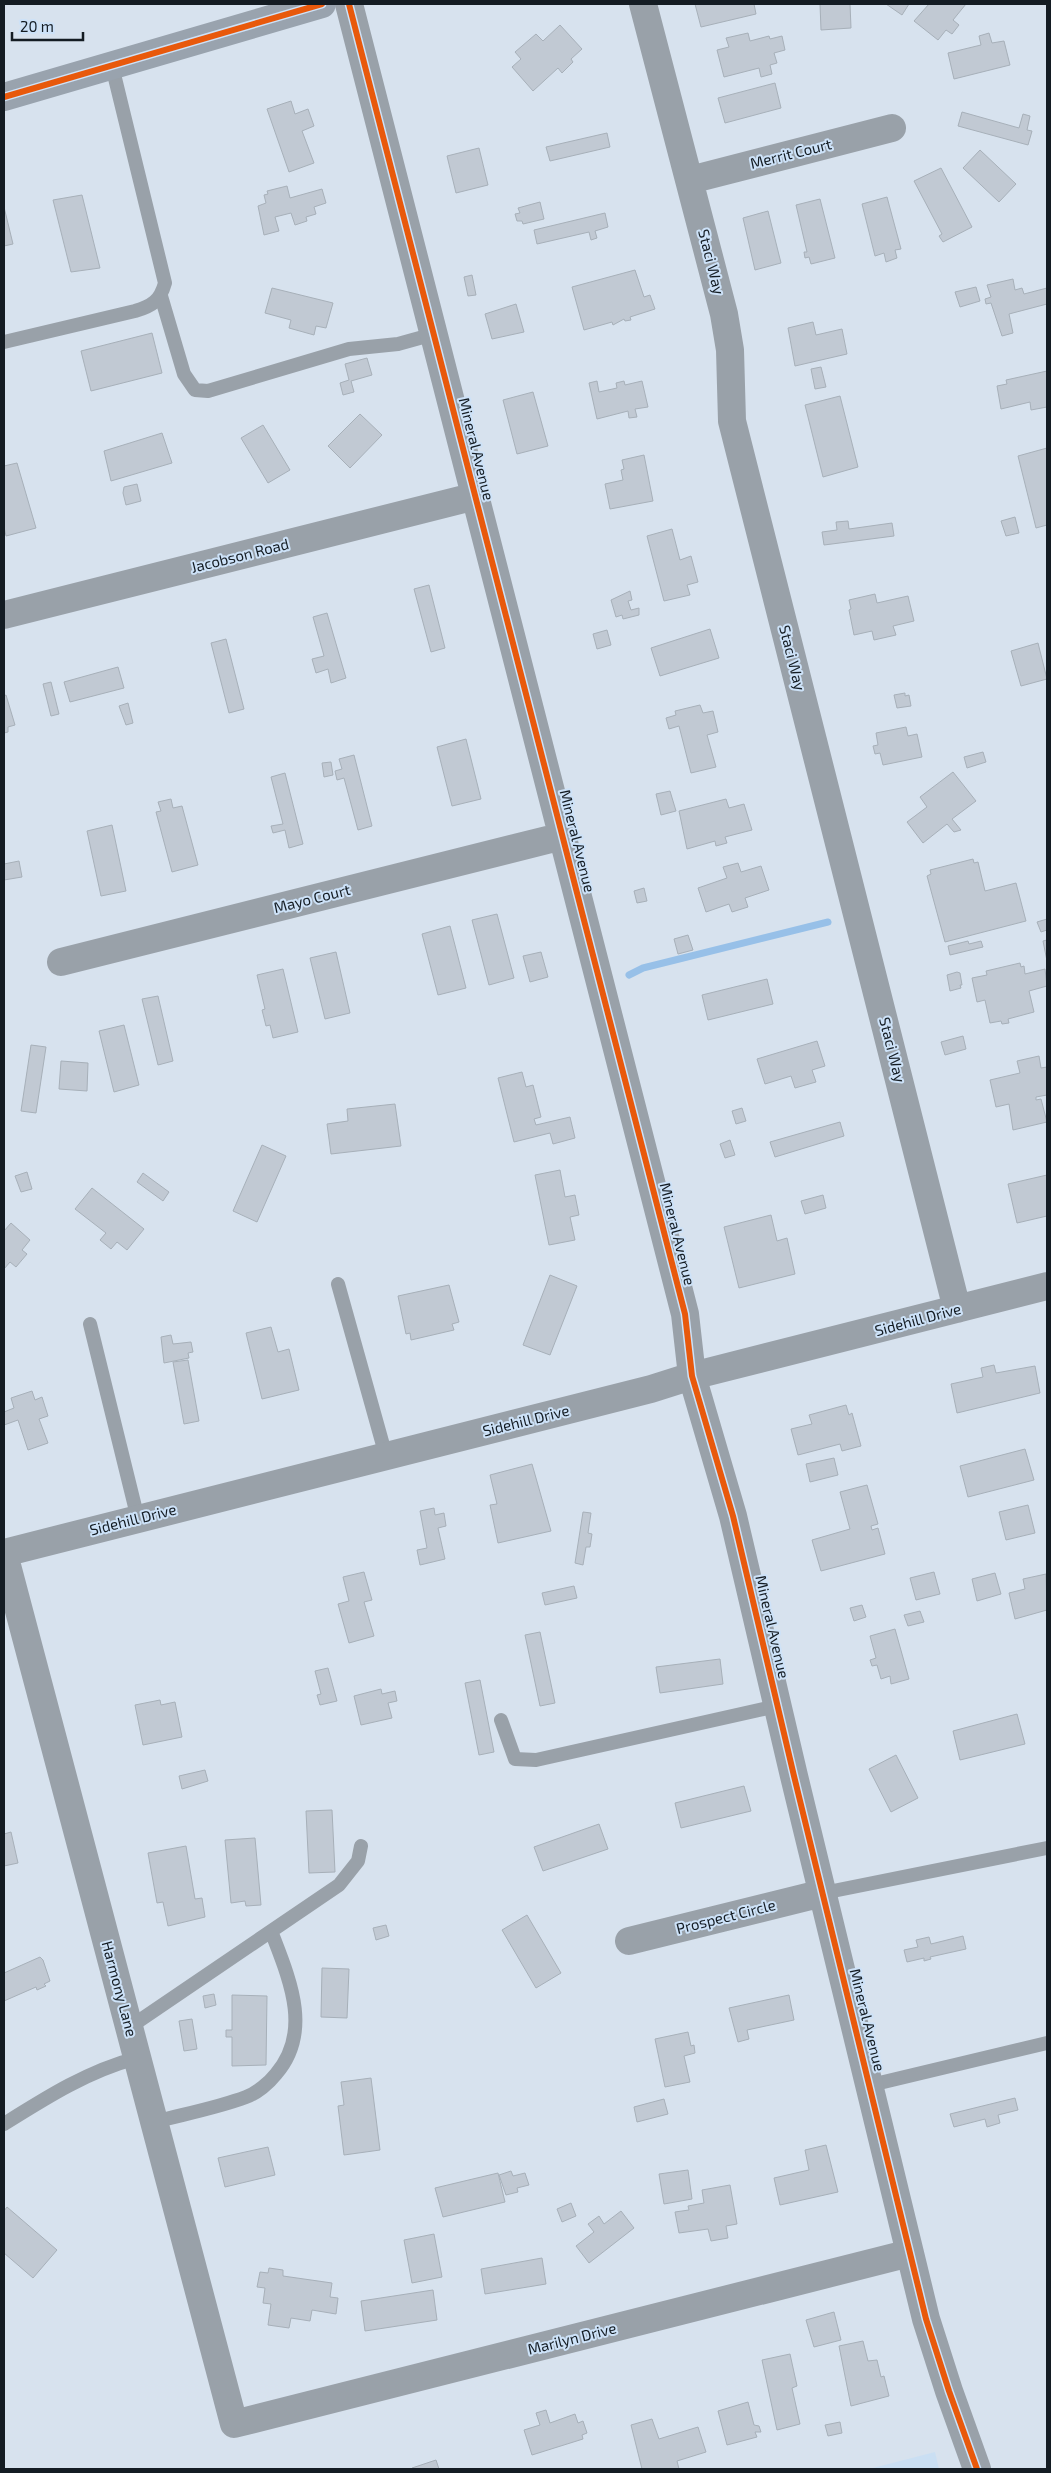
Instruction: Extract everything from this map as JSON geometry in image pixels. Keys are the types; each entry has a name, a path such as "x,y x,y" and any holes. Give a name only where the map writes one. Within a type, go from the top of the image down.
{"main road":[{"path":"4,97 322,4"}],"street":[{"name":"Mineral Avenue","path":"349,4 685,1314 692,1376 733,1516 777,1706 910,2253 935,2346 978,2469"},
{"name":"Staci Way","path":"643,4 724,314 730,350 732,421 957,1310"},
{"name":"Merrit Court","path":"690,180 892,128"},
{"name":"Jacobson Road","path":"4,615 476,496"},
{"name":"Mayo Court","path":"61,962 563,836"},
{"name":"Sidehill Drive","path":"4,1553 651,1389 692,1376 1047,1286"},
{"name":"Harmony Lane","path":"4,1553 234,2424"},
{"name":"Prospect Circle","path":"629,1941 823,1893"},
{"name":"Marilyn Drive","path":"234,2424 910,2253"}],"lane":[{"path":"4,342 135,311 152,306 161,296 165,283 112,66"},
{"path":"161,296 184,374 195,390 208,391 349,349 398,344 434,334"},
{"path":"338,1284 386,1456"},
{"path":"90,1324 138,1519"},
{"path":"501,1720 515,1759 536,1760 777,1706"},
{"path":"130,2027 339,1885 358,1861 361,1846"},
{"path":"823,1893 1047,1848"},
{"path":"154,2122 247,2096 271,2080 286,2063 294,2044 296,2026 288,1977 271,1932"},
{"path":"870,2085 1047,2043"},
{"path":"4,2124 52,2094 89,2075 138,2058"}],"shaded area":[{"path":"935,2452 939,2469 869,2469"}],"building":[{"path":"695,4 754,4 756,14 701,27"},
{"path":"820,4 850,4 851,28 821,30"},
{"path":"886,4 909,4 902,15"},
{"path":"929,4 966,4 953,20 959,25 952,34 946,30 938,40 914,21"},
{"path":"560,25 582,49 571,59 573,62 562,73 558,68 533,91 512,67 521,59 515,52 536,34 543,41"},
{"path":"748,33 750,41 769,36 770,39 782,36 785,50 774,53 777,63 770,65 772,74 761,77 759,68 724,77 717,50 729,47 726,38"},
{"path":"989,33 992,43 1004,41 1010,65 954,79 948,53 981,45 979,36"},
{"path":"775,83 781,108 725,123 718,98"},
{"path":"291,101 295,114 308,109 314,126 302,131 314,163 289,172 267,109"},
{"path":"962,112 1019,128 1023,114 1030,116 1027,130 1032,131 1028,145 958,126"},
{"path":"607,133 610,147 550,161 546,147"},
{"path":"479,148 488,185 456,193 447,156"},
{"path":"980,150 1016,184 999,202 963,168"},
{"path":"941,168 972,227 943,242 939,236 942,234 914,181"},
{"path":"287,186 290,198 322,189 326,203 314,207 316,214 306,217 307,221 295,225 291,213 275,217 279,231 264,235 258,206 266,203 264,195 268,194 267,191"},
{"path":"82,195 100,268 71,272 53,200"},
{"path":"887,197 901,249 895,250 897,258 886,262 884,253 875,256 862,204"},
{"path":"820,199 835,258 811,264 809,257 805,258 804,252 807,252 796,205"},
{"path":"540,202 544,219 523,224 522,221 517,221 515,214 520,213 518,208"},
{"path":"4,207 13,244 4,246"},
{"path":"768,211 781,263 755,270 743,218"},
{"path":"605,213 608,227 595,231 597,238 591,240 589,232 537,244 534,230"},
{"path":"635,270 644,297 650,295 655,309 630,317 631,320 625,321 624,319 613,325 612,322 584,330 572,287"},
{"path":"472,275 476,295 468,296 464,277"},
{"path":"1013,279 1015,290 1022,288 1024,294 1047,288 1047,304 1009,314 1013,333 1002,336 991,303 986,304 985,299 991,297 987,285"},
{"path":"976,287 980,301 960,307 955,292"},
{"path":"272,288 333,303 326,328 316,326 314,335 289,328 291,320 265,313"},
{"path":"516,304 524,332 492,339 485,314"},
{"path":"813,322 816,335 842,329 847,354 795,366 788,328"},
{"path":"152,333 162,373 91,391 81,351"},
{"path":"367,358 372,375 351,381 354,392 343,395 340,383 349,380 345,364"},
{"path":"821,367 826,387 815,389 811,369"},
{"path":"1047,371 1047,407 1031,410 1030,402 1001,409 997,386 1007,384 1006,380"},
{"path":"597,381 599,392 617,388 616,383 624,381 625,385 642,381 648,407 635,409 637,417 629,418 628,411 597,419 589,383"},
{"path":"533,392 548,446 517,454 503,400"},
{"path":"840,396 858,467 823,477 805,405"},
{"path":"360,414 382,435 350,468 328,446"},
{"path":"263,425 290,470 268,483 241,438"},
{"path":"162,433 172,463 111,481 104,451"},
{"path":"1047,448 1047,525 1036,528 1018,456"},
{"path":"644,455 653,501 610,509 605,484 623,480 621,470 624,469 622,460"},
{"path":"17,463 36,528 6,536 4,527 4,466"},
{"path":"137,484 141,501 126,505 123,493 124,487"},
{"path":"1015,517 1019,533 1006,536 1001,521"},
{"path":"848,521 849,529 892,523 894,536 824,545 822,532 837,530 836,522"},
{"path":"672,529 680,560 691,556 698,582 687,585 690,595 664,601 647,536"},
{"path":"429,585 445,648 431,652 414,589"},
{"path":"630,591 632,600 628,601 631,610 639,608 639,615 623,619 622,615 616,617 611,600"},
{"path":"875,594 877,603 908,596 914,621 893,626 896,635 874,640 872,631 854,635 849,600"},
{"path":"327,613 346,678 331,683 328,669 316,673 312,659 324,656 313,617"},
{"path":"710,629 719,658 660,676 651,648"},
{"path":"607,630 611,645 597,649 593,634"},
{"path":"226,639 244,709 229,713 211,643"},
{"path":"1038,643 1047,679 1021,686 1011,651"},
{"path":"118,667 124,688 70,702 64,682"},
{"path":"51,682 59,714 51,716 43,684"},
{"path":"905,693 905,696 909,695 911,706 897,708 894,695"},
{"path":"6,695 15,725 8,727 8,732 4,733 4,696"},
{"path":"128,703 133,723 126,725 119,706"},
{"path":"700,705 703,713 713,711 718,732 707,735 716,767 691,773 679,726 669,729 666,718 676,715 675,711"},
{"path":"906,727 908,736 917,734 922,757 883,765 880,753 875,754 873,746 878,745 876,733"},
{"path":"466,739 481,799 452,806 437,747"},
{"path":"983,752 986,762 967,768 964,757"},
{"path":"354,755 372,826 358,830 344,778 337,780 335,771 342,769 339,759"},
{"path":"331,762 333,775 324,777 322,763"},
{"path":"953,772 976,801 952,819 961,830 954,832 947,824 923,843 907,822 927,807 920,797"},
{"path":"285,773 303,844 289,848 285,830 273,833 271,826 283,824 271,777"},
{"path":"670,791 676,811 661,815 656,794"},
{"path":"171,799 173,808 182,806 198,865 172,872 156,812 161,811 158,802"},
{"path":"726,799 729,808 744,804 752,830 725,837 727,843 716,846 715,841 687,849 679,811"},
{"path":"112,825 126,891 101,896 87,831"},
{"path":"973,859 974,863 978,862 985,891 1016,883 1026,921 945,942 927,876 931,874 930,870"},
{"path":"19,861 22,877 4,880 4,864"},
{"path":"738,863 741,872 761,866 769,890 745,898 748,907 732,912 729,904 706,912 698,888 727,878 723,867"},
{"path":"644,888 647,901 637,903 634,891"},
{"path":"497,914 514,978 489,985 472,920"},
{"path":"1047,919 1047,930 1041,932 1037,922"},
{"path":"450,926 466,988 438,995 422,934"},
{"path":"688,935 693,950 678,954 674,939"},
{"path":"1047,940 1047,961 1043,941"},
{"path":"968,941 969,944 981,941 983,947 950,955 948,946"},
{"path":"336,952 350,1013 325,1019 310,958"},
{"path":"541,952 548,977 530,982 523,956"},
{"path":"1020,963 1021,967 1024,966 1025,974 1045,969 1047,986 1029,991 1034,1012 1008,1019 1009,1023 1002,1024 1001,1021 990,1023 985,1000 977,1002 972,978 987,975 986,971"},
{"path":"283,969 298,1032 273,1038 270,1025 266,1026 262,1010 265,1009 257,975"},
{"path":"960,973 961,988 950,991 947,975"},
{"path":"767,979 773,1004 708,1020 702,995"},
{"path":"158,996 173,1061 158,1065 142,999"},
{"path":"124,1025 139,1085 114,1092 99,1031"},
{"path":"963,1036 966,1049 945,1055 941,1042"},
{"path":"817,1041 825,1066 812,1070 816,1082 795,1088 791,1076 765,1084 757,1059"},
{"path":"31,1045 46,1047 36,1113 21,1111"},
{"path":"1039,1056 1041,1068 1047,1067 1047,1095 1036,1097 1036,1100 1041,1099 1047,1122 1013,1130 1009,1104 996,1107 990,1080 1020,1073 1017,1061"},
{"path":"61,1061 88,1063 87,1091 59,1089"},
{"path":"522,1072 526,1087 533,1085 541,1117 534,1119 536,1125 570,1117 575,1138 553,1144 550,1133 514,1142 498,1078"},
{"path":"395,1104 401,1146 331,1154 327,1124 348,1121 347,1109"},
{"path":"742,1108 746,1121 736,1124 732,1111"},
{"path":"840,1122 844,1136 775,1157 770,1142"},
{"path":"730,1140 735,1155 725,1158 720,1144"},
{"path":"262,1145 286,1156 257,1222 233,1211"},
{"path":"560,1170 565,1197 575,1195 579,1215 570,1217 575,1240 549,1245 535,1175"},
{"path":"27,1172 32,1189 21,1192 15,1176"},
{"path":"143,1173 169,1192 163,1201 137,1182"},
{"path":"1047,1175 1047,1216 1017,1223 1008,1184"},
{"path":"92,1188 144,1229 127,1250 117,1242 111,1249 100,1240 106,1233 75,1209"},
{"path":"823,1195 826,1208 805,1214 801,1201"},
{"path":"771,1215 777,1241 787,1238 795,1274 739,1288 724,1227"},
{"path":"11,1223 30,1240 22,1250 27,1254 16,1267 10,1262 4,1269 4,1231"},
{"path":"550,1275 577,1286 550,1355 523,1345"},
{"path":"449,1285 459,1322 452,1324 454,1330 411,1340 410,1333 406,1334 398,1296"},
{"path":"271,1327 278,1352 289,1349 299,1390 262,1399 246,1333"},
{"path":"171,1335 173,1344 191,1342 193,1352 188,1353 189,1358 164,1363 161,1337"},
{"path":"188,1360 199,1421 184,1424 173,1362"},
{"path":"994,1365 996,1373 1035,1366 1040,1393 957,1413 951,1384 983,1377 981,1368"},
{"path":"32,1391 35,1400 42,1397 48,1416 39,1419 48,1443 28,1450 18,1420 4,1425 4,1412 14,1408 11,1398"},
{"path":"846,1405 849,1415 852,1413 861,1446 842,1451 840,1444 798,1455 791,1429 812,1424 809,1415"},
{"path":"1025,1449 1034,1480 968,1497 960,1466"},
{"path":"834,1458 838,1475 810,1482 806,1464"},
{"path":"532,1464 551,1531 498,1543 490,1505 497,1504 490,1475"},
{"path":"867,1485 878,1524 871,1526 872,1530 878,1528 885,1554 821,1571 812,1540 850,1529 840,1492"},
{"path":"1028,1505 1035,1533 1006,1540 999,1512"},
{"path":"434,1508 435,1515 444,1513 446,1526 438,1528 445,1559 420,1565 417,1550 427,1548 420,1511"},
{"path":"583,1512 591,1513 588,1533 592,1534 590,1547 586,1547 583,1565 575,1563"},
{"path":"364,1572 372,1600 364,1602 374,1636 349,1643 338,1604 349,1601 343,1577"},
{"path":"934,1572 940,1594 916,1600 910,1578"},
{"path":"995,1573 1001,1594 977,1601 972,1579"},
{"path":"1046,1574 1047,1610 1015,1619 1009,1593 1025,1589 1023,1579"},
{"path":"574,1586 577,1598 545,1605 542,1593"},
{"path":"862,1605 866,1617 854,1621 850,1608"},
{"path":"920,1611 924,1622 908,1626 904,1615"},
{"path":"895,1629 909,1679 891,1684 890,1676 881,1679 877,1665 872,1666 870,1660 876,1658 870,1636"},
{"path":"540,1632 555,1703 540,1706 525,1635"},
{"path":"720,1659 723,1684 660,1693 656,1667"},
{"path":"328,1668 337,1701 320,1705 317,1695 321,1694 315,1671"},
{"path":"480,1680 494,1752 479,1755 465,1683"},
{"path":"381,1689 382,1694 395,1691 397,1701 388,1703 392,1718 361,1725 354,1696"},
{"path":"160,1700 161,1705 175,1702 182,1737 143,1745 135,1705"},
{"path":"1017,1714 1025,1744 960,1760 953,1731"},
{"path":"896,1755 918,1798 891,1812 869,1769"},
{"path":"205,1770 208,1781 182,1789 179,1776"},
{"path":"744,1786 751,1811 681,1828 675,1803"},
{"path":"332,1810 335,1872 309,1873 306,1811"},
{"path":"599,1824 608,1849 543,1871 534,1847"},
{"path":"11,1832 18,1863 4,1866 4,1834"},
{"path":"255,1838 261,1905 246,1906 245,1901 231,1903 225,1840"},
{"path":"186,1846 195,1899 202,1898 205,1917 168,1926 163,1902 157,1903 148,1853"},
{"path":"527,1915 561,1973 536,1988 502,1930"},
{"path":"386,1925 389,1936 376,1940 373,1928"},
{"path":"963,1936 966,1949 930,1957 931,1959 924,1961 924,1958 907,1962 904,1950 918,1947 916,1940 929,1937 931,1944"},
{"path":"40,1957 43,1960 50,1981 44,1984 46,1986 37,1990 36,1987 4,2001 4,1973"},
{"path":"322,1968 349,1969 347,2018 321,2017"},
{"path":"214,1994 216,2005 205,2008 203,1996"},
{"path":"232,1995 267,1996 266,2065 232,2066 232,2037 226,2037 226,2030 232,2030"},
{"path":"789,1995 794,2020 747,2030 749,2039 738,2042 729,2008"},
{"path":"192,2019 197,2049 184,2051 179,2021"},
{"path":"688,2032 691,2046 694,2045 695,2053 684,2056 690,2082 665,2087 655,2039"},
{"path":"371,2078 380,2150 344,2155 338,2106 344,2105 341,2082"},
{"path":"1015,2098 1018,2110 998,2115 1000,2123 987,2127 985,2119 954,2127 950,2114"},
{"path":"664,2099 668,2114 637,2122 634,2107"},
{"path":"826,2145 838,2192 780,2205 774,2178 809,2170 805,2150"},
{"path":"268,2147 275,2175 225,2187 218,2158"},
{"path":"688,2170 692,2199 664,2204 659,2174"},
{"path":"511,2171 513,2176 525,2173 529,2185 517,2188 518,2192 506,2195 499,2175"},
{"path":"498,2173 505,2202 443,2217 435,2188"},
{"path":"730,2185 737,2224 726,2226 728,2238 711,2241 708,2229 679,2233 675,2212 689,2210 688,2206 704,2203 702,2190"},
{"path":"571,2203 576,2216 562,2222 557,2209"},
{"path":"7,2207 57,2250 33,2278 4,2253 4,2211"},
{"path":"621,2211 634,2228 589,2263 576,2246 594,2232 588,2224 599,2216 604,2224"},
{"path":"434,2234 442,2277 412,2283 404,2240"},
{"path":"542,2258 546,2284 485,2294 481,2269"},
{"path":"269,2268 283,2270 283,2276 332,2283 330,2297 338,2298 336,2314 312,2310 310,2321 291,2318 289,2328 268,2325 271,2304 263,2303 265,2288 257,2287 260,2272 268,2273"},
{"path":"433,2290 437,2320 365,2331 361,2301"},
{"path":"834,2312 841,2340 814,2347 806,2320"},
{"path":"863,2341 868,2361 877,2360 881,2377 884,2376 889,2396 851,2406 839,2346"},
{"path":"790,2354 797,2386 792,2388 800,2424 777,2430 762,2360"},
{"path":"748,2402 754,2425 759,2426 761,2432 755,2432 757,2437 727,2445 718,2411"},
{"path":"546,2410 550,2423 575,2414 578,2423 583,2421 587,2433 582,2435 583,2439 532,2455 524,2430 540,2425 536,2413"},
{"path":"652,2419 659,2439 698,2427 706,2452 677,2461 679,2469 642,2469 631,2425"},
{"path":"840,2422 842,2433 828,2436 825,2425"},
{"path":"436,2460 439,2469 412,2469 412,2468"}],"waterway":[{"path":"629,975 643,968 828,922"}],"cycle path":[{"path":"4,97 322,4"},
{"path":"349,4 685,1314 692,1376 733,1516 926,2319 977,2469"}]}
